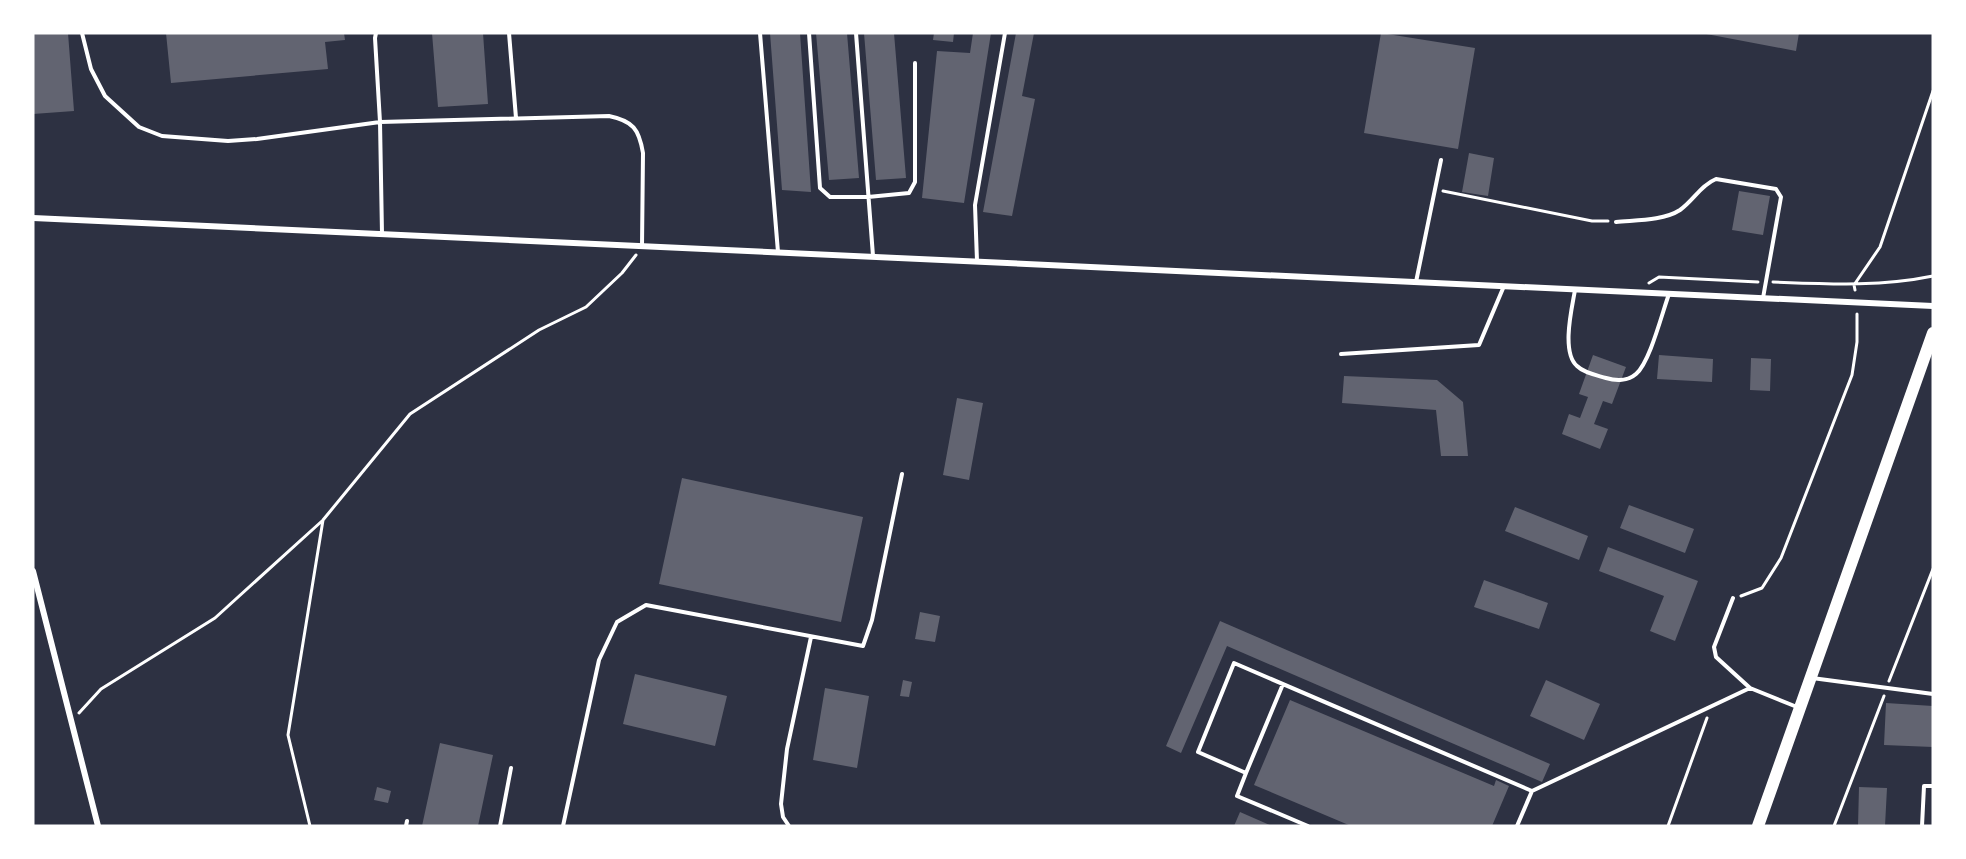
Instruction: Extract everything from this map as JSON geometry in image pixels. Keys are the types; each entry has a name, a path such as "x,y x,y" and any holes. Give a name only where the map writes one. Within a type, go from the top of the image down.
{"main road":[{"path":"1758,826 1933,333"}],"street":[{"path":"33,219 1933,306"},
{"path":"33,571 98,826"}],"lane":[{"path":"82,33 91,69 105,96 139,127 162,136 237,141 380,122 609,116 624,119 635,127 643,153 642,246"},
{"path":"509,33 516,118"},
{"path":"760,33 778,252"},
{"path":"809,33 820,188 830,197 868,198 909,193 915,182 915,63"},
{"path":"856,33 873,256"},
{"path":"977,261 975,205 1005,33"},
{"path":"375,35 380,122 382,234"},
{"path":"1416,282 1441,160"},
{"path":"1616,222 1658,218 1680,211 1709,182 1716,179 1776,189 1781,197 1763,298"},
{"path":"1341,354 1479,345 1504,286"},
{"path":"1575,289 1569,327 1569,350 1575,365 1589,373 1611,380 1625,380 1635,376 1644,366 1669,293"},
{"path":"563,826 599,660 617,622 646,605 863,646 872,620 902,474"},
{"path":"1733,598 1714,647 1716,657 1750,688 1801,709"},
{"path":"789,826 783,817 781,804 786,749 812,637"},
{"path":"1246,773 1198,752 1234,663 1532,791"},
{"path":"1812,678 1933,694"},
{"path":"1283,684 1237,796 1308,826"},
{"path":"1517,826 1532,791 1750,688"},
{"path":"500,826 512,768"},
{"path":"1922,826 1924,786 1933,786"}],"path":[{"path":"1855,290 1854,285 1880,247 1933,91"},
{"path":"1435,189 1592,221 1616,222"},
{"path":"71,721 101,688 215,618 323,520 410,414 539,330 586,308 622,273 642,246"},
{"path":"1733,598 1762,588 1781,558 1852,375 1857,342 1857,314"},
{"path":"310,826 288,735 323,520"},
{"path":"1834,826 1933,569"},
{"path":"1668,826 1711,707"}],"building":[{"path":"33,33 68,33 74,111 33,114"},
{"path":"166,33 344,33 345,40 325,42 328,69 171,83"},
{"path":"432,33 483,33 488,104 438,107"},
{"path":"770,33 800,33 811,192 782,190"},
{"path":"816,33 847,33 859,178 829,180"},
{"path":"864,33 894,33 906,178 876,180"},
{"path":"934,33 954,33 953,42 933,40"},
{"path":"973,33 991,33 964,203 922,198 937,51 970,53"},
{"path":"1016,33 1034,33 1022,96 1035,99 1012,216 983,212"},
{"path":"1381,33 1475,48 1458,149 1364,133"},
{"path":"1701,33 1799,33 1796,51"},
{"path":"1469,153 1494,158 1488,196 1462,192"},
{"path":"1739,191 1770,196 1763,235 1732,230"},
{"path":"1593,355 1626,367 1612,404 1603,401 1594,424 1608,429 1600,449 1562,434 1569,414 1580,418 1588,397 1579,394"},
{"path":"1659,355 1713,359 1712,382 1657,379"},
{"path":"1751,358 1771,359 1770,391 1750,390"},
{"path":"1344,376 1437,380 1463,402 1468,456 1441,456 1436,410 1342,403"},
{"path":"957,398 983,403 969,480 943,475"},
{"path":"682,478 863,517 841,622 659,584"},
{"path":"1629,505 1694,529 1685,553 1620,528"},
{"path":"1515,507 1588,536 1579,560 1505,531"},
{"path":"1608,547 1698,581 1675,641 1650,631 1664,596 1599,571"},
{"path":"1484,580 1548,603 1539,629 1474,607"},
{"path":"920,612 940,616 935,642 915,639"},
{"path":"1220,621 1550,764 1542,782 1227,646 1181,753 1166,746"},
{"path":"635,674 727,696 715,746 623,724"},
{"path":"903,680 912,682 909,697 900,696"},
{"path":"1546,680 1600,704 1584,740 1530,716"},
{"path":"825,688 869,696 857,768 813,760"},
{"path":"1290,700 1494,786 1496,780 1509,786 1492,826 1351,826 1254,785"},
{"path":"1886,703 1933,706 1933,747 1884,745"},
{"path":"440,743 493,755 478,826 422,826"},
{"path":"377,787 391,791 388,803 374,800"},
{"path":"1859,787 1887,788 1885,826 1858,826"},
{"path":"1240,812 1272,826 1234,826"}]}
